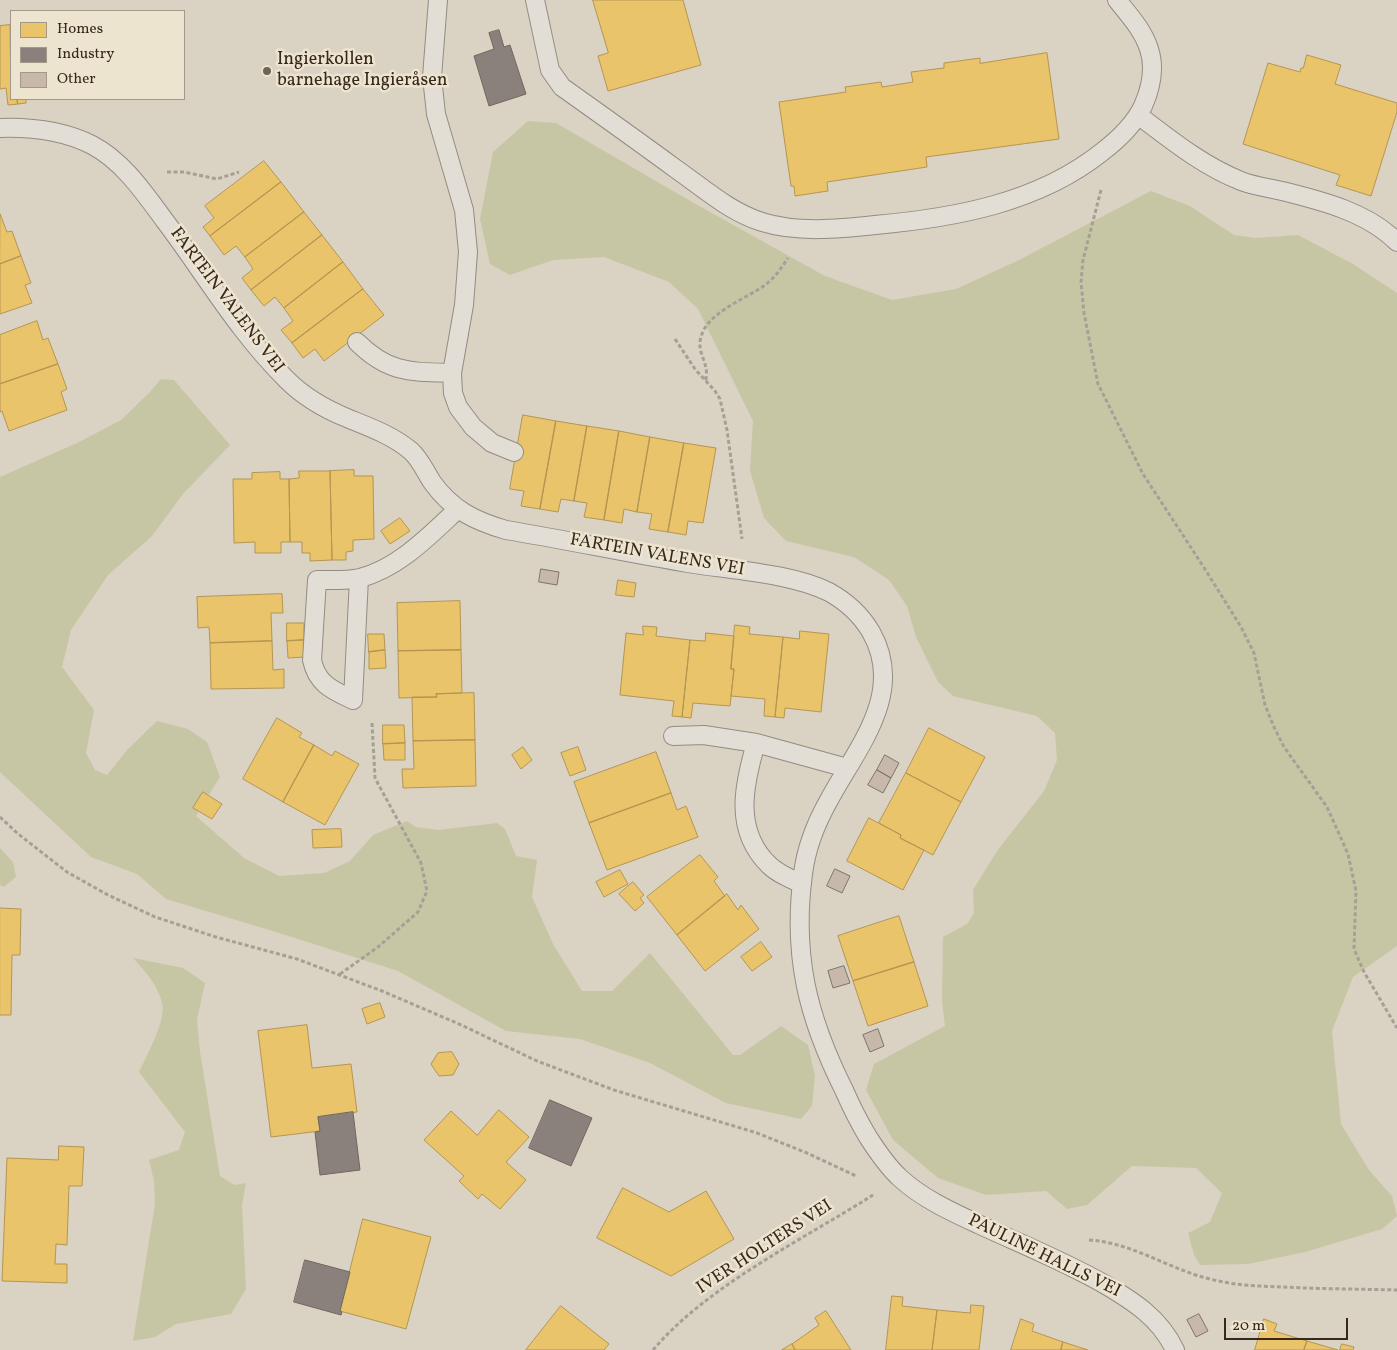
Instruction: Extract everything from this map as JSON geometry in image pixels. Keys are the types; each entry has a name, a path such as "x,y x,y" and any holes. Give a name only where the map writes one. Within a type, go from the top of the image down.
{"lane":[{"path":"438,0 432,77 436,114 464,210 468,252 464,305 452,373 453,393 458,407 473,427 492,443 514,452"},
{"path":"535,0 550,70 562,87 729,206 762,222 801,228 852,228 894,224 936,218 991,206 1054,183 1092,161 1128,129 1138,115 1147,95 1151,79 1152,60 1149,48 1141,31 1117,0"},
{"path":"1138,115 1206,165 1224,174 1244,182 1314,200 1354,214 1370,221 1397,242"},
{"name":"FARTEIN VALENS VEI","path":"0,128 48,131 76,138 92,145 107,155 136,184 174,232 245,331 287,381 304,396 325,408 386,434 400,442 412,452 444,496 458,509 479,522 506,530 690,564 790,580 827,591 853,609 864,621 880,650 884,668 881,701 867,734 816,825 807,856 802,884 799,916 800,948 803,977 810,1006 832,1067 868,1137 900,1178"},
{"path":"357,342 375,358 394,368 418,372 452,373"},
{"path":"359,578 353,700 331,689 320,680 312,660 317,580 359,578 380,570 426,539 458,509"},
{"path":"673,736 704,735 756,742 847,768"},
{"path":"756,742 746,778 745,792 745,819 750,835 758,852 769,866 784,876 802,884"},
{"name":"PAULINE HALLS VEI","path":"900,1178 940,1206 1089,1276 1134,1301 1160,1326 1170,1339 1175,1350"}],"path":[{"path":"1092,161 1101,194 1083,260 1081,282 1084,313 1098,384 1143,474 1203,566 1254,652 1265,705 1274,727 1284,747 1327,807 1348,854 1356,891 1354,949 1364,972 1397,1028"},
{"path":"136,184 170,172 184,172 217,179 239,172"},
{"path":"706,381 706,369 700,344 708,324 728,307 766,284 780,270 795,247 801,228"},
{"path":"675,339 720,399 747,572"},
{"path":"339,975 378,947 418,912 427,891 421,864 375,778 373,726 367,711 353,700"},
{"path":"0,817 17,834 67,872 108,895 164,920 216,937 297,959 382,991 459,1024 537,1061 614,1090 756,1133 807,1153 858,1177"},
{"name":"IVER HOLTERS VEI","path":"653,1350 685,1318 742,1276 900,1178"},
{"path":"1085,1240 1098,1240 1122,1246 1195,1276 1219,1282 1256,1286 1397,1290"}],"green space":[{"path":"528,121 556,123 825,276 892,300 956,289 1019,260 1151,191 1190,206 1234,235 1256,238 1298,235 1353,264 1397,293 1397,946 1353,977 1332,1031 1341,1124 1369,1170 1392,1196 1397,1216 1382,1229 1305,1252 1248,1264 1200,1265 1194,1255 1188,1233 1210,1222 1222,1193 1196,1168 1132,1166 1087,1205 1067,1209 1046,1191 986,1195 938,1178 893,1140 866,1090 874,1064 945,1026 942,1001 943,937 967,924 974,913 973,890 997,851 1044,791 1057,760 1055,733 1037,716 953,696 938,682 916,637 907,606 889,580 854,557 786,541 764,518 750,471 753,421 698,309 669,282 604,257 553,260 510,275 490,264 480,219 493,152"},
{"path":"161,379 174,380 230,445 183,494 152,536 108,575 71,630 62,667 94,710 86,753 95,770 107,775 128,749 157,721 188,729 207,742 220,777 196,816 244,858 279,876 324,873 350,861 373,835 407,821 416,827 438,830 497,823 505,829 516,856 537,860 532,897 553,944 582,991 612,991 650,953 733,1055 740,1055 781,1026 808,1045 815,1076 812,1106 801,1119 726,1103 650,1063 580,1039 506,1031 398,971 166,899 137,874 91,857 0,772 0,477 77,443 121,420"},
{"path":"0,848 13,862 16,877 4,887 0,885"},
{"path":"133,958 183,968 205,983 197,1019 200,1052 220,1176 234,1185 246,1183 242,1205 246,1289 231,1314 176,1324 155,1337 133,1341 155,1204 154,1181 149,1160 179,1150 185,1132 139,1072 159,1028 163,1010 160,996 154,984"}],"building: Homes":[{"path":"593,0 683,0 701,65 608,91 598,56 608,53"},
{"path":"10,25 10,100 17,100 18,104 8,105 6,88 0,89 0,26"},
{"path":"1047,53 1059,139 926,157 927,167 827,182 828,191 795,196 794,186 791,186 779,102 846,92 845,87 881,82 882,87 913,82 911,72 944,68 944,63 980,58 980,63"},
{"path":"1307,55 1341,65 1335,84 1397,103 1397,112 1371,196 1336,185 1340,175 1243,144 1268,63 1300,72"},
{"path":"17,100 26,100 26,103 18,104"},
{"path":"264,161 281,182 210,236 203,227 214,218 205,206"},
{"path":"281,182 304,212 245,257 236,246 224,255 210,236"},
{"path":"304,212 322,235 251,290 242,278 253,269 245,257"},
{"path":"0,214 7,232 12,231 21,256 0,264"},
{"path":"322,235 343,262 284,308 275,297 264,306 251,290"},
{"path":"21,256 31,283 25,285 32,303 0,314 0,264"},
{"path":"343,262 363,289 292,343 281,330 293,321 284,308"},
{"path":"363,289 384,315 324,361 315,349 303,358 292,343"},
{"path":"37,321 43,340 48,338 58,364 0,384 0,335"},
{"path":"58,364 67,389 61,392 67,410 9,431 2,411 0,412 0,384"},
{"path":"523,415 556,421 540,509 521,506 524,491 510,489"},
{"path":"556,421 587,426 574,501 561,499 558,512 540,509"},
{"path":"587,426 619,431 604,520 584,517 587,503 574,501"},
{"path":"619,431 650,437 637,512 624,509 622,523 604,520"},
{"path":"650,437 684,443 668,532 649,529 652,514 637,512"},
{"path":"684,443 716,448 703,523 688,521 686,535 668,532"},
{"path":"354,470 354,476 373,476 374,539 353,540 353,551 346,552 346,560 332,560 330,471"},
{"path":"299,471 330,471 332,560 310,561 310,553 302,553 302,542 290,542 289,479 299,478"},
{"path":"280,472 280,479 289,479 290,542 281,542 281,553 255,553 255,542 234,543 233,479 252,479 252,473"},
{"path":"400,518 410,531 390,544 381,531"},
{"path":"618,580 636,583 634,597 616,595"},
{"path":"282,594 283,613 271,613 272,641 210,643 209,627 198,628 197,597"},
{"path":"460,601 461,650 398,651 397,603"},
{"path":"287,623 304,623 304,640 287,641"},
{"path":"735,625 750,627 749,634 783,637 775,717 764,716 765,699 731,696 734,669 731,669"},
{"path":"643,626 657,627 656,636 690,640 682,717 672,716 674,701 620,695 626,633 643,635"},
{"path":"800,631 829,634 821,712 785,708 784,718 775,717 783,637 799,639"},
{"path":"706,633 734,636 731,669 734,669 730,706 693,703 691,718 682,717 690,640 705,641"},
{"path":"368,634 384,634 385,650 369,652"},
{"path":"304,640 305,657 288,658 287,641"},
{"path":"272,641 273,670 284,669 284,688 211,689 210,643"},
{"path":"385,650 386,668 369,669 369,652"},
{"path":"461,650 462,693 436,694 437,697 399,698 398,651"},
{"path":"474,693 475,740 413,741 412,697 437,697 436,694"},
{"path":"277,718 302,733 299,737 314,745 283,802 243,779"},
{"path":"383,725 404,725 405,743 383,744"},
{"path":"929,728 985,757 961,802 906,773"},
{"path":"475,740 476,786 403,788 402,769 414,769 413,741"},
{"path":"405,743 405,760 384,760 383,744"},
{"path":"314,745 332,756 335,751 359,764 325,825 283,802"},
{"path":"523,747 532,760 521,769 512,755"},
{"path":"578,747 586,770 570,776 561,753"},
{"path":"656,752 671,793 589,823 574,782"},
{"path":"906,773 961,802 933,855 900,838 901,835 879,823"},
{"path":"203,792 222,804 212,819 193,808"},
{"path":"671,793 677,810 686,806 698,837 607,870 589,823"},
{"path":"869,818 901,835 900,838 924,850 903,890 847,861"},
{"path":"341,829 342,847 313,848 312,830"},
{"path":"700,855 718,877 714,881 725,896 677,935 647,897"},
{"path":"620,870 628,884 604,897 596,882"},
{"path":"633,882 644,895 640,898 644,903 635,911 619,894"},
{"path":"727,894 738,910 741,905 759,929 705,971 677,935"},
{"path":"0,908 21,909 20,955 12,955 11,1015 0,1015"},
{"path":"899,916 914,962 853,981 838,936"},
{"path":"761,942 772,957 752,971 741,957"},
{"path":"914,962 928,1006 868,1026 853,981"},
{"path":"380,1003 385,1017 367,1024 362,1009"},
{"path":"307,1025 312,1068 351,1064 357,1112 318,1117 320,1131 271,1137 258,1031"},
{"path":"452,1052 459,1064 453,1075 439,1076 431,1064 438,1053"},
{"path":"499,1110 529,1137 506,1162 526,1180 500,1209 482,1194 478,1199 459,1181 464,1176 424,1140 451,1111 477,1135"},
{"path":"59,1146 84,1147 82,1186 69,1186 67,1245 56,1244 55,1264 67,1264 67,1283 2,1281 7,1158 58,1160"},
{"path":"623,1188 669,1212 706,1191 734,1239 671,1276 597,1238"},
{"path":"363,1219 431,1237 406,1329 340,1311"},
{"path":"892,1296 903,1297 902,1306 937,1310 932,1350 886,1350"},
{"path":"971,1305 984,1306 979,1350 932,1350 937,1310 970,1313"},
{"path":"561,1306 609,1344 604,1350 526,1350"},
{"path":"826,1311 851,1350 795,1350 792,1344 819,1325 815,1318"},
{"path":"1021,1319 1034,1324 1032,1331 1063,1342 1061,1350 1011,1350"},
{"path":"1264,1319 1277,1324 1274,1331 1307,1341 1304,1350 1255,1350"},
{"path":"1307,1341 1338,1350 1304,1350"},
{"path":"1063,1342 1088,1350 1061,1350"},
{"path":"792,1344 795,1350 782,1350"},
{"path":"1342,1344 1354,1347 1353,1350 1340,1350"}],"building: Industry":[{"path":"499,30 504,47 510,45 526,94 489,106 474,56 494,49 489,33"},
{"path":"550,1100 592,1118 571,1166 529,1148"},
{"path":"353,1112 360,1170 320,1175 315,1132 320,1131 318,1117"},
{"path":"305,1260 350,1272 340,1311 342,1312 341,1315 294,1302"}],"building: Other":[{"path":"541,569 559,572 557,585 539,582"},
{"path":"885,755 899,763 891,778 877,770"},
{"path":"877,770 891,778 883,793 868,785"},
{"path":"835,869 850,876 842,893 827,886"},
{"path":"844,966 850,983 833,988 828,971"},
{"path":"878,1029 884,1046 870,1052 863,1035"},
{"path":"1199,1314 1208,1331 1196,1337 1187,1320"}],"place":[{"name":"Ingierkollen barnehage Ingieråsen","path":"267,71"}]}
